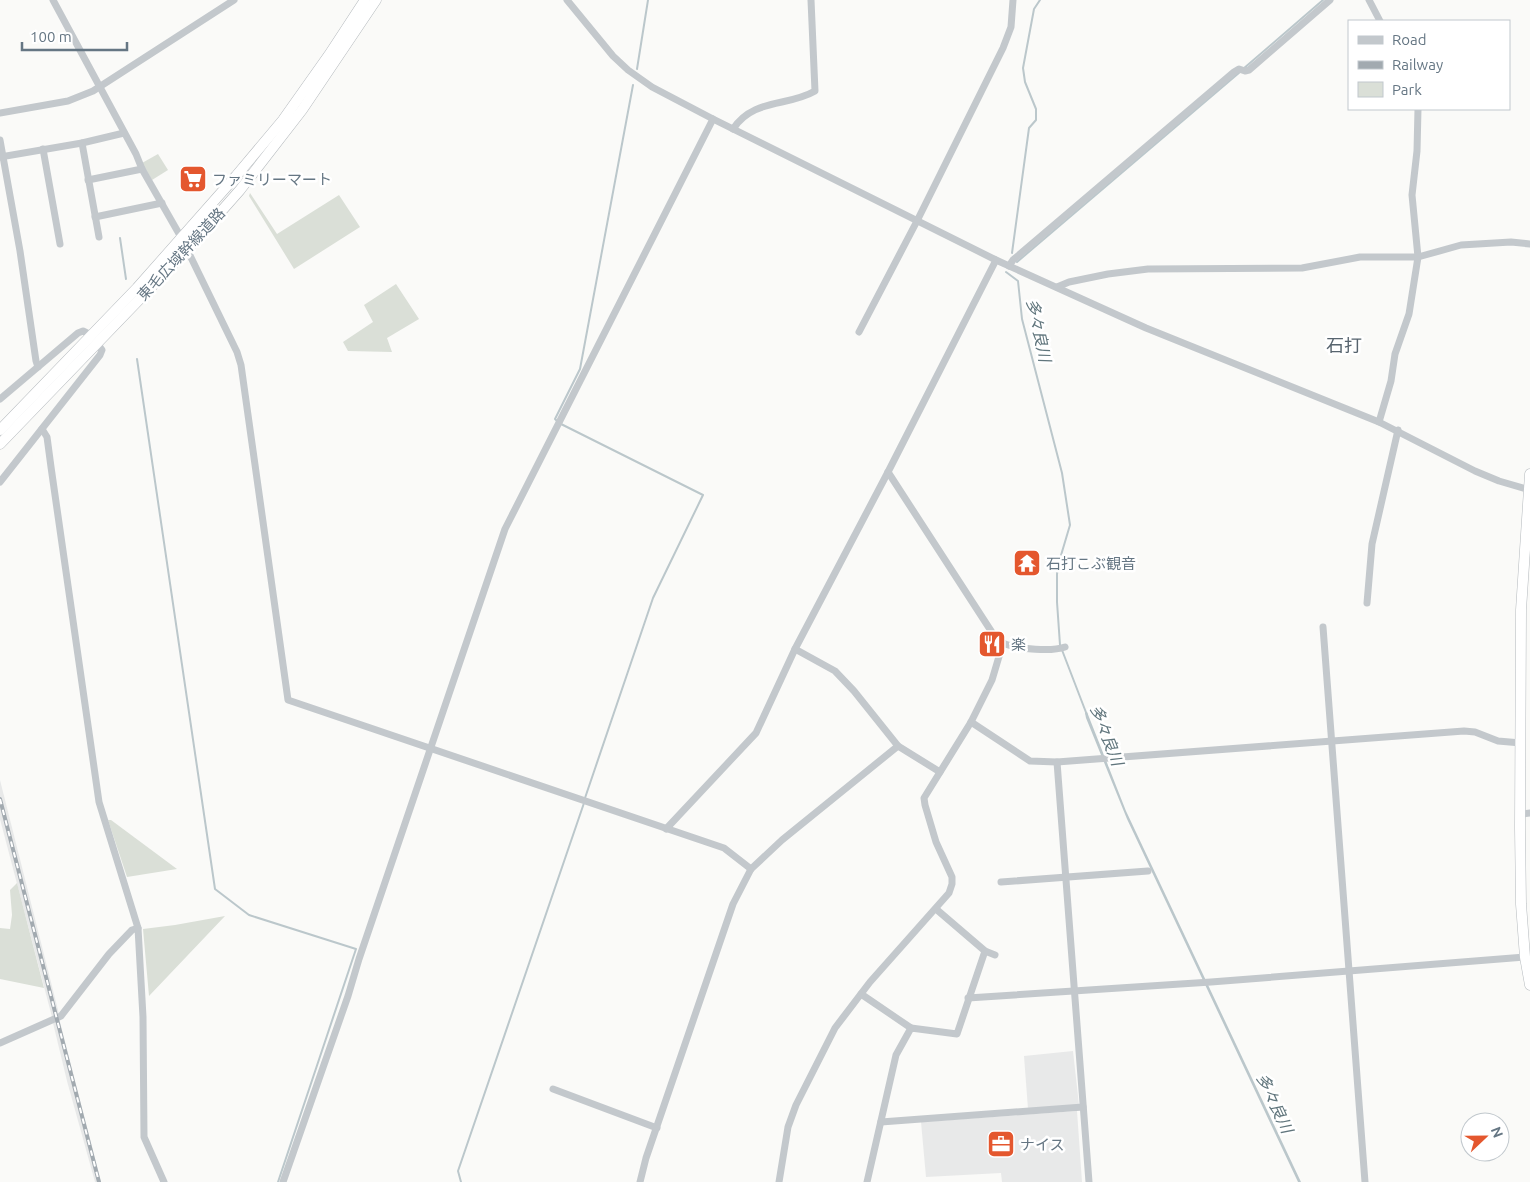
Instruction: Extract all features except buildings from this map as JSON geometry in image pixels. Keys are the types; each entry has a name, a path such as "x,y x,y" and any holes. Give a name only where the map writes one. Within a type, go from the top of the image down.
{"highway":[{"name":"東毛広域幹線道路","path":"0,444 182,239 283,120 365,0"},
{"name":"東毛広域幹線道路","path":"0,430 187,250 240,190 296,118 376,0"},
{"path":"1530,474 1521,610 1526,672 1521,743 1525,813 1525,956 1530,985"}],"street":[{"path":"53,0 142,169 182,239 237,352 241,365 288,700 724,848 751,869"},
{"path":"0,113 68,101 100,87 234,0"},
{"path":"566,0 613,56 628,70 652,87 732,129 1009,266 1146,328 1398,430 1475,471 1529,490"},
{"path":"732,129 753,110 815,91 811,0"},
{"path":"860,332 1003,48 1011,27 1013,0"},
{"path":"1009,266 1013,260 1234,72 1250,70 1330,0"},
{"path":"1369,0 1379,20"},
{"path":"1379,422 1391,381 1395,354 1409,314 1418,257 1412,195 1417,151 1418,110"},
{"path":"283,1182 348,996 505,529 713,119"},
{"path":"1,157 82,143 124,133"},
{"path":"0,140 1,157 20,251 38,367"},
{"path":"82,143 99,237"},
{"path":"43,149 60,244"},
{"path":"88,180 142,169"},
{"path":"95,217 162,202"},
{"path":"1057,287 1069,282 1108,274 1148,269 1302,268 1360,257 1418,257 1461,245 1511,242 1530,244"},
{"path":"666,829 756,733 795,650 996,260"},
{"path":"0,399 78,333 83,332 94,339 102,350 26,451 0,482"},
{"path":"42,429 47,437 99,802 138,928 143,1017 144,1137 164,1182"},
{"path":"1367,604 1372,544 1398,430"},
{"path":"888,472 932,537 967,596 995,637 1003,643 1028,648 1058,650 1065,646"},
{"path":"1323,627 1365,1182"},
{"path":"779,1182 788,1127 796,1104 835,1028 861,994 950,893 952,877 936,842 924,798 971,722 992,680 1003,643"},
{"path":"795,650 834,671 854,691 898,746 940,772"},
{"path":"971,722 1030,761 1057,762 1464,732 1475,732 1498,741 1521,743"},
{"path":"640,1182 656,1128 733,904 751,869 782,840 898,746"},
{"path":"1057,762 1089,1182"},
{"path":"1001,882 1148,871"},
{"path":"936,909 985,951 995,955"},
{"path":"0,1043 61,1016 109,954 132,930 138,928"},
{"path":"861,994 911,1028 957,1034 985,951"},
{"path":"968,998 1211,982 1525,956"},
{"path":"867,1182 896,1055 911,1028"},
{"path":"553,1089 656,1128"},
{"path":"881,1122 1083,1107"}],"shaded area":[{"path":"1087,712 1126,811 1301,1182 1298,1182 1127,819 1086,718 1085,713"},
{"path":"0,780 59,1014 52,1017 0,819"},
{"path":"60,1022 101,1182 95,1182 67,1081 53,1023"},
{"path":"1073,1051 1079,1105 1028,1109 1024,1056"},
{"path":"1077,1111 1082,1182 1002,1182 1001,1173 926,1177 921,1122"}],"green space":[{"path":"158,154 168,170 152,180 142,163"},
{"path":"250,193 277,234 339,195 360,227 294,269 249,196"},
{"path":"396,284 419,319 387,338 392,352 348,351 343,342 373,322 364,305"},
{"path":"108,820 111,820 177,869 127,877"},
{"path":"17,883 44,988 0,979 0,928 10,929 12,915 10,890"},
{"path":"225,916 149,996 143,929"}],"waterway":[{"path":"637,69 648,0"},
{"path":"1012,253 1029,128 1036,120 1036,109 1025,82 1023,68 1034,9 1040,0"},
{"name":"多々良川","path":"1243,69 1323,0"},
{"name":"多々良川","path":"1017,262 1240,72"},
{"path":"557,421 555,419 580,369 633,85"},
{"path":"120,238 126,279"},
{"name":"多々良川","path":"1006,272 1018,281 1022,319 1062,473 1070,525 1057,574 1060,645"},
{"path":"137,359 215,889 249,915 356,949 278,1182"},
{"path":"561,424 703,495 653,598 585,798"},
{"name":"多々良川","path":"1062,650 1087,715"},
{"path":"461,1182 458,1171 584,803"}],"railway":[{"path":"0,799 99,1182"}],"place":[{"name":"ファミリーマート","path":"193,179"},
{"name":"石打こぶ観音","path":"1027,563"},
{"name":"楽","path":"992,644"},
{"name":"ナイス","path":"1001,1144"}],"district":[{"name":"石打","path":"1344,345"}]}
